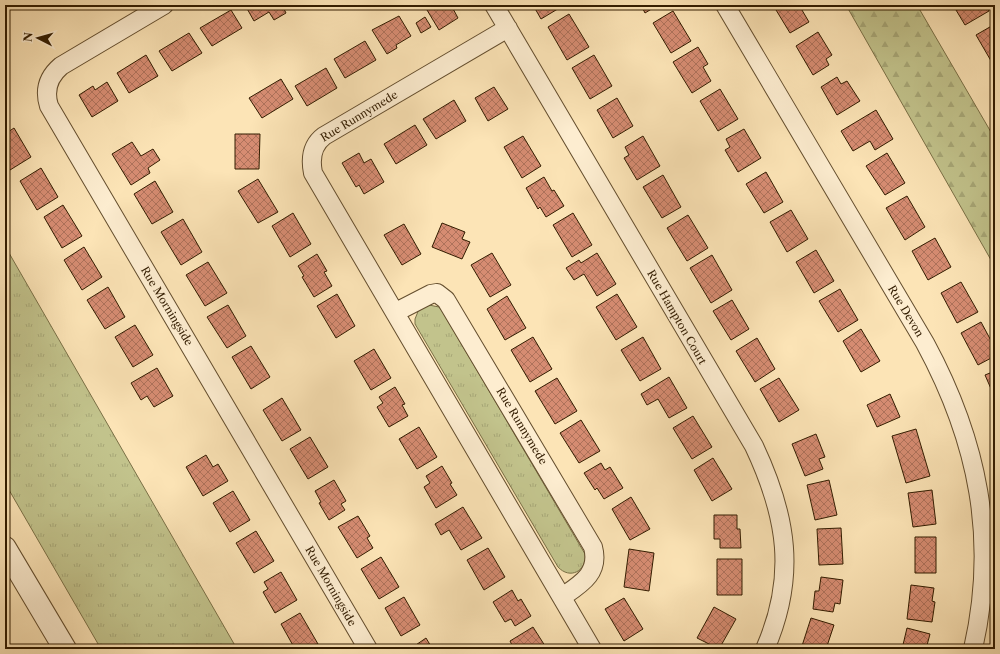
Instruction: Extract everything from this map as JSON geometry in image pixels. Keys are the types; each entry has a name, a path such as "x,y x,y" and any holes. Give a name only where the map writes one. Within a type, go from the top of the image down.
{"street":[{"name":"Rue Morningside","path":"164,5 61,66 50,78 47,85 47,98 49,106 368,649"},
{"name":"Rue Hampton Court","path":"494,5 754,446 772,487 783,530 785,556 784,580 778,615 765,649"},
{"name":"Rue Devon","path":"725,5 925,343 954,401 973,458 979,492 983,533 984,573 981,605 974,649"},
{"name":"Rue Runnymede","path":"508,28 318,140 314,148 311,165 313,173 396,312 592,649"},
{"name":"Rue Runnymede","path":"396,312 431,294 437,293 446,300 593,547 596,556 595,566 589,575 562,597"},
{"path":"5,548 64,649"}],"green space":[{"path":"846,5 917,5 995,139 995,267"},
{"path":"5,246 237,649 101,649 5,483"},
{"path":"429,305 439,307 442,311 585,554 583,565 577,572 568,573 558,567 415,324 415,319 419,309"}],"building":[{"path":"245,5 282,5 286,13 274,20 269,12 254,21"},
{"path":"424,5 451,5 458,18 439,30"},
{"path":"533,5 560,5 561,7 541,19"},
{"path":"641,5 658,5 645,13"},
{"path":"773,5 799,5 809,22 790,33"},
{"path":"953,5 985,5 989,11 965,25"},
{"path":"231,10 242,28 212,46 200,28"},
{"path":"673,11 691,41 671,53 653,23"},
{"path":"569,14 589,47 567,60 548,27"},
{"path":"399,16 411,36 396,45 397,48 387,54 372,30"},
{"path":"425,17 431,27 421,33 416,23"},
{"path":"995,24 995,65 994,66 976,35"},
{"path":"818,32 832,55 826,59 829,65 813,75 796,46"},
{"path":"189,33 202,53 172,71 159,51"},
{"path":"365,41 376,60 345,78 334,59"},
{"path":"698,47 708,64 703,67 711,81 692,93 673,62"},
{"path":"146,55 158,76 129,93 117,73"},
{"path":"594,55 612,86 590,99 572,68"},
{"path":"326,68 337,88 307,106 295,86"},
{"path":"837,77 841,84 847,81 860,101 837,115 821,87"},
{"path":"281,79 293,99 262,118 249,98"},
{"path":"107,82 118,101 92,117 79,95 93,86 95,90"},
{"path":"494,87 508,109 488,121 475,98"},
{"path":"720,89 738,119 718,131 700,101"},
{"path":"617,98 633,126 613,138 597,110"},
{"path":"454,100 466,121 436,139 423,119"},
{"path":"876,110 893,139 875,150 870,141 853,151 841,131"},
{"path":"415,125 427,145 396,164 384,144"},
{"path":"14,128 31,157 10,170 5,161 5,134"},
{"path":"744,129 761,158 738,172 725,150 730,147 726,139"},
{"path":"235,134 260,134 259,169 235,169"},
{"path":"523,136 541,166 522,178 504,147"},
{"path":"643,136 660,166 637,180 624,158 629,155 625,147"},
{"path":"132,142 141,156 153,149 160,160 148,168 150,173 131,185 112,154"},
{"path":"359,153 364,163 371,159 384,182 364,194 359,185 356,187 342,163"},
{"path":"887,153 905,183 885,195 866,166"},
{"path":"41,168 58,197 37,210 20,181"},
{"path":"766,172 783,202 764,213 746,184"},
{"path":"663,175 681,207 662,218 643,187"},
{"path":"544,177 552,191 554,190 564,206 546,217 540,207 538,209 526,188"},
{"path":"258,179 278,212 258,223 238,191"},
{"path":"155,181 173,212 152,224 134,194"},
{"path":"907,196 925,227 905,240 886,208"},
{"path":"63,205 82,236 62,248 44,217"},
{"path":"791,210 808,239 787,252 770,222"},
{"path":"293,213 311,244 290,257 272,226"},
{"path":"573,213 592,245 572,257 553,225"},
{"path":"688,215 708,248 687,261 667,228"},
{"path":"183,219 202,252 181,265 161,232"},
{"path":"442,223 465,232 462,239 470,242 462,259 432,247"},
{"path":"404,224 421,254 402,265 384,235"},
{"path":"935,238 951,267 928,280 912,251"},
{"path":"84,247 102,277 82,290 64,260"},
{"path":"816,250 834,281 814,293 796,262"},
{"path":"492,253 511,285 490,297 471,265"},
{"path":"597,253 616,284 597,296 584,274 574,280 566,268 579,260 581,263"},
{"path":"317,254 327,271 324,272 332,286 314,297 302,277 304,276 298,266"},
{"path":"712,255 732,290 711,303 690,268"},
{"path":"208,262 227,293 205,306 186,275"},
{"path":"961,282 978,312 957,323 941,293"},
{"path":"108,287 125,317 105,329 87,300"},
{"path":"840,289 858,320 838,332 819,301"},
{"path":"337,294 355,326 336,338 317,306"},
{"path":"617,294 637,327 616,340 596,307"},
{"path":"507,296 526,328 505,340 487,309"},
{"path":"732,300 749,329 731,340 713,311"},
{"path":"228,305 246,336 227,348 207,317"},
{"path":"981,322 995,348 995,356 978,365 961,333"},
{"path":"135,325 153,355 133,367 115,337"},
{"path":"861,329 880,361 861,372 843,341"},
{"path":"533,337 552,369 530,382 511,350"},
{"path":"643,337 661,369 640,381 621,350"},
{"path":"757,338 775,369 755,382 736,351"},
{"path":"251,346 270,377 251,389 232,357"},
{"path":"374,349 391,378 371,390 354,361"},
{"path":"157,368 173,396 154,407 147,396 141,400 131,383"},
{"path":"995,371 995,398 985,375"},
{"path":"669,377 687,408 669,418 658,399 647,405 641,394"},
{"path":"557,378 577,411 555,424 535,391"},
{"path":"779,378 799,410 779,422 760,389"},
{"path":"395,387 405,404 402,405 408,416 389,427 377,407 383,403 379,397"},
{"path":"890,394 900,417 877,427 867,405"},
{"path":"282,398 301,430 282,441 263,410"},
{"path":"693,416 712,447 692,459 673,428"},
{"path":"581,420 600,451 579,463 560,433"},
{"path":"419,427 437,457 417,469 399,439"},
{"path":"916,429 930,476 906,483 892,436"},
{"path":"816,434 825,457 819,459 823,469 805,476 792,444"},
{"path":"310,437 328,467 308,479 290,449"},
{"path":"206,455 213,467 218,464 228,481 203,496 186,467"},
{"path":"713,458 732,489 712,501 694,470"},
{"path":"601,463 605,470 610,467 623,488 604,499 597,488 595,490 584,473"},
{"path":"442,466 457,495 436,508 424,487 430,483 426,476"},
{"path":"334,480 346,501 341,504 345,510 329,520 319,503 321,502 315,491"},
{"path":"829,480 837,515 815,520 807,485"},
{"path":"932,490 936,524 913,527 908,493"},
{"path":"233,491 250,520 230,532 213,503"},
{"path":"631,497 650,529 630,540 612,509"},
{"path":"463,507 482,538 461,550 449,530 441,535 435,524"},
{"path":"714,515 737,515 737,529 740,529 741,548 720,548 720,539 714,539"},
{"path":"358,516 370,536 367,538 373,548 357,558 338,527"},
{"path":"841,528 843,564 819,565 817,529"},
{"path":"256,531 274,561 254,573 236,543"},
{"path":"915,537 936,537 936,573 915,573"},
{"path":"488,548 505,577 484,590 467,560"},
{"path":"629,549 654,553 649,591 624,587"},
{"path":"381,557 399,587 379,599 361,569"},
{"path":"717,559 742,559 742,595 717,595"},
{"path":"281,572 297,600 275,613 263,592 268,589 264,582"},
{"path":"821,577 843,580 840,604 835,603 833,612 813,609 815,591 819,591"},
{"path":"911,585 934,588 932,601 935,602 932,622 907,619"},
{"path":"512,590 518,601 521,599 531,616 515,626 511,619 505,622 493,602"},
{"path":"404,597 420,625 401,636 385,608"},
{"path":"624,598 643,629 624,641 605,609"},
{"path":"714,607 736,619 719,649 697,638"},
{"path":"300,613 318,644 309,649 295,649 281,624"},
{"path":"811,618 834,625 826,649 801,649"},
{"path":"533,627 547,649 514,649 510,641"},
{"path":"907,628 930,634 926,649 902,649"},
{"path":"426,638 432,648 435,646 437,649 410,649"}]}
